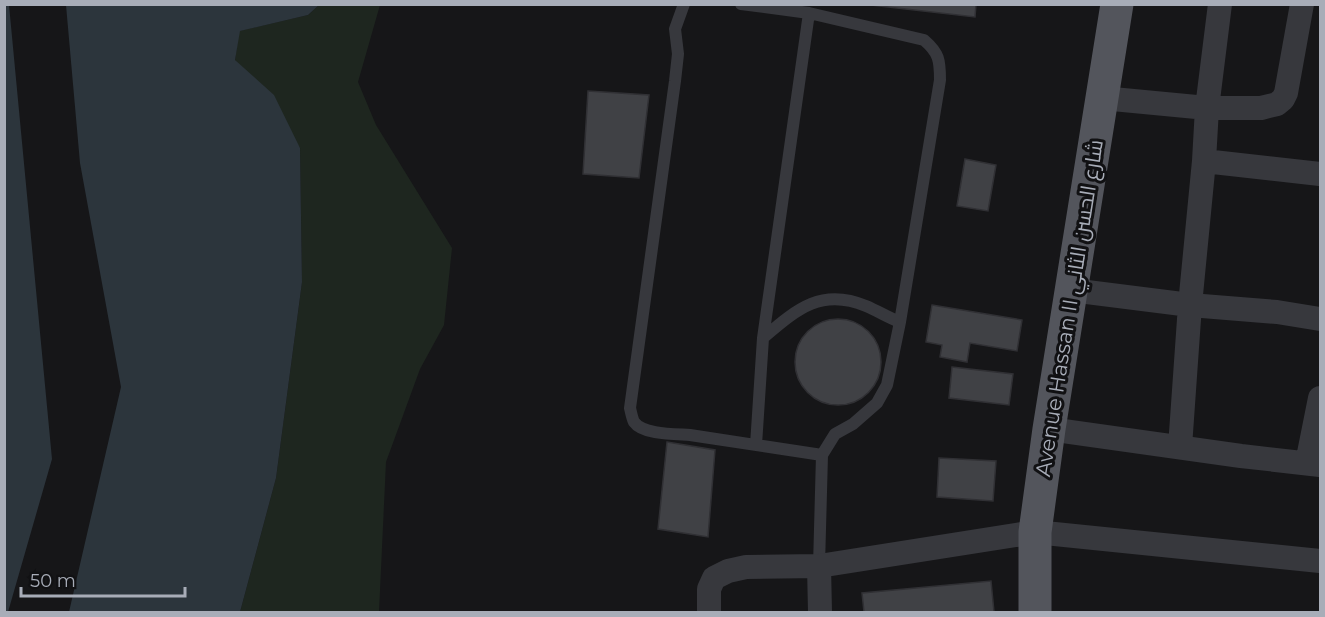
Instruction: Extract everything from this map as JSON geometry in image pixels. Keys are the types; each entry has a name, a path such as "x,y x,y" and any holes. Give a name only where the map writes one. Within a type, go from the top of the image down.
{"main road":[{"name":"Avenue Hassan II شارع الحسن الثاني","path":"1035,612 1035,532 1049,429 1117,4"}],"street":[{"path":"1180,447 1207,108 1220,4"},
{"path":"1102,98 1207,108 1261,108 1276,104 1283,99 1287,88 1302,4"},
{"path":"1204,161 1320,174"},
{"path":"1071,290 1190,305 1277,312 1320,319"},
{"path":"1049,429 1314,464 1320,398"},
{"path":"709,612 709,589 714,578 728,571 746,567 819,566 1035,532 1320,561"},
{"path":"819,566 820,612"}],"lane":[{"path":"684,4 675,29 678,54 630,408 634,422 641,428 652,431 822,455"},
{"path":"741,4 809,13 924,40 934,49 940,64 937,98 900,322 887,385 877,403 853,424 836,434 822,455 819,566"},
{"path":"756,445 763,338 809,13"},
{"path":"763,338 804,306 823,299 844,299 866,306 900,322"}],"shaded area":[{"path":"4,5 9,5 52,459 8,612 4,612"},
{"path":"66,5 319,5 308,15 240,31 235,60 274,95 300,148 302,282 276,478 240,612 69,612 121,387 80,163"},
{"path":"319,5 380,5 358,82 376,125 452,248 444,325 420,369 386,462 379,612 240,612 276,478 302,282 300,148 235,60 239,31 308,15"}],"building":[{"path":"862,4 976,4 975,17"},
{"path":"588,91 649,95 639,178 583,174"},
{"path":"965,159 996,165 988,211 957,206"},
{"path":"932,305 1022,320 1017,351 970,343 967,362 940,357 942,345 926,342"},
{"path":"830,319 846,319 869,331 878,345 881,362 878,379 869,393 846,405 830,405 814,398 802,386 795,370 795,354 802,338 814,326"},
{"path":"952,367 1013,374 1009,405 949,398"},
{"path":"667,442 715,450 708,537 658,529"},
{"path":"939,458 996,461 993,501 937,497"},
{"path":"991,581 994,612 864,612 862,593"}]}
